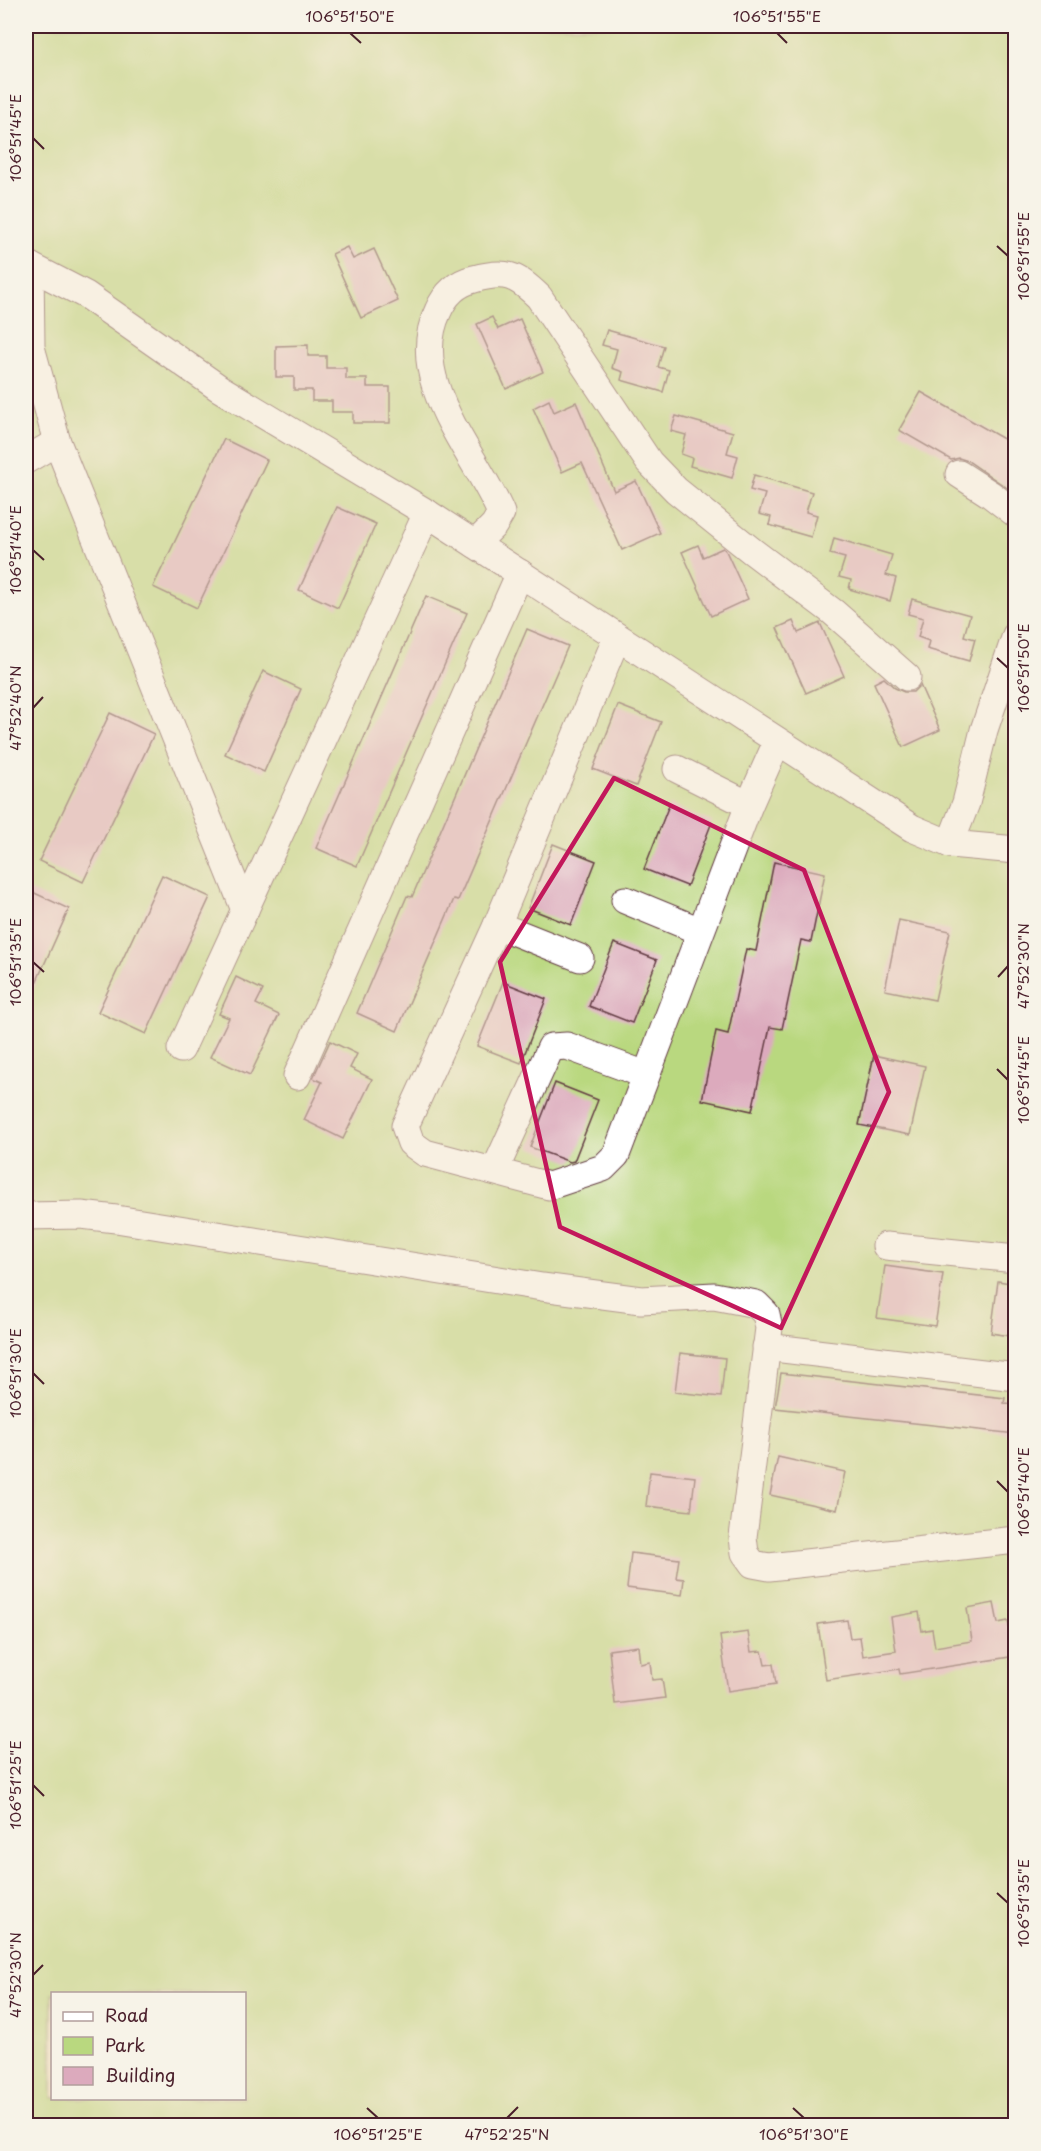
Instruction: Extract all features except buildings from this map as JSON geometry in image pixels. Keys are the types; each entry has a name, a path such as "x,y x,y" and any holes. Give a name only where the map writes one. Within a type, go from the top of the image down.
{"street":[{"path":"245,910 57,442 31,347 28,265 86,295 219,388 427,513 912,828 950,844 1016,850"},
{"path":"475,544 494,525 501,513 438,397 430,364 429,338 434,317 445,296 465,281 492,274 520,279 539,297 649,462 676,490 833,612 907,677"},
{"path":"26,460 57,442"},
{"path":"959,474 1016,514"},
{"path":"181,1049 427,513"},
{"path":"297,1076 520,573"},
{"path":"950,844 966,802 984,730 1016,635"},
{"path":"618,637 496,925 405,1126 411,1143 425,1153 549,1186 603,1168 616,1155 749,804 777,741"},
{"path":"677,769 749,804"},
{"path":"626,900 700,931"},
{"path":"496,925 580,958"},
{"path":"495,1170 551,1047 567,1046 646,1075"},
{"path":"26,1216 81,1215 116,1219 542,1287 641,1300 714,1296 756,1304 766,1314 769,1328 743,1538 745,1553 753,1564 769,1567 1016,1540"},
{"path":"886,1246 1016,1259"},
{"path":"766,1347 1016,1377"}],"highlighted area":[{"path":"614,778 804,870 889,1092 781,1328 560,1227 500,962"}],"green space":[{"path":"26,26 1015,26 1015,2125 26,2126"}]}
